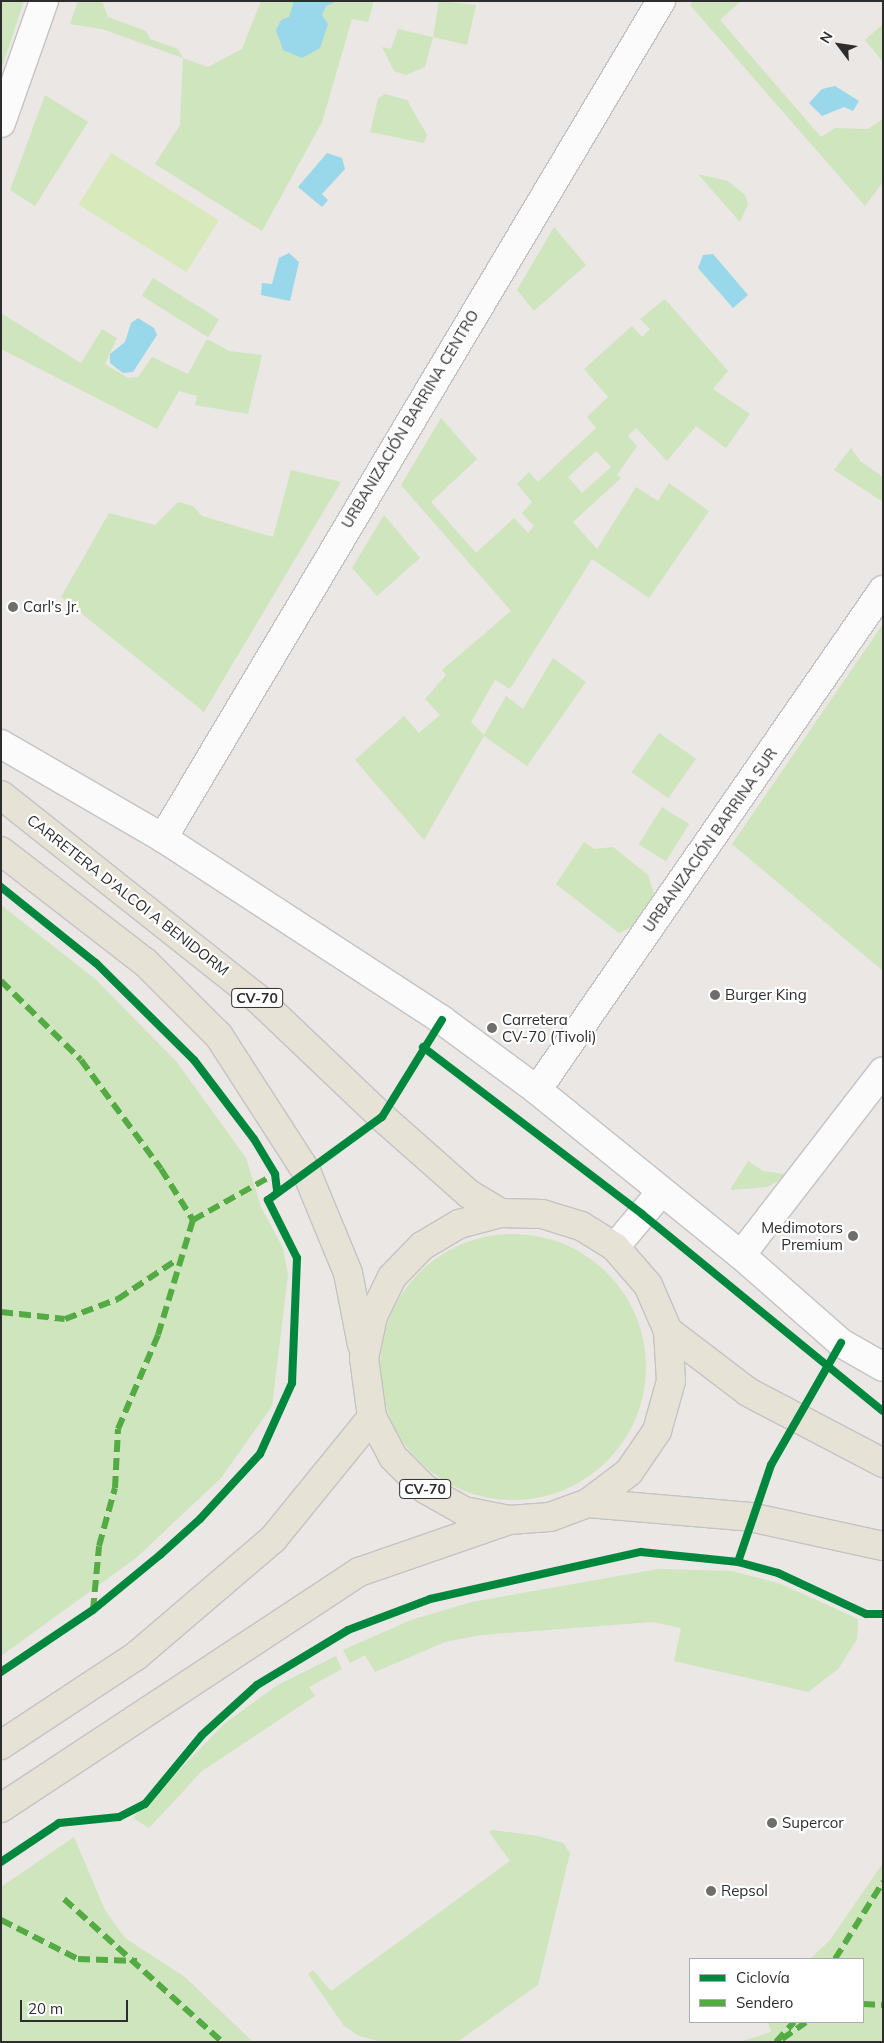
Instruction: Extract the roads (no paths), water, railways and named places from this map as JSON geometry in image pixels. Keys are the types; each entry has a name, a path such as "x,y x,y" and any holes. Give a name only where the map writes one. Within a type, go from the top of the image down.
{"main road":[{"name":"CARRETERA D'ALCOI A BENIDORM","path":"1,795 257,998 396,1130 469,1194 501,1213"},
{"name":"CV-70","path":"1,851 146,963 218,1036 306,1171 348,1273 364,1358 372,1417 393,1457 425,1489 464,1511 509,1520 550,1517 588,1503 629,1472 657,1430 671,1382 668,1331 648,1285 615,1247 565,1221 542,1214 501,1213 459,1224 422,1246 392,1277 373,1316 364,1358"},
{"name":"CV-70","path":"668,1331 748,1392 883,1463"},
{"path":"1,1745 136,1656 273,1539 372,1417"},
{"name":"CV-70","path":"588,1503 750,1518 883,1546"},
{"path":"1,1808 359,1572 509,1520"}],"street":[{"path":"1,123 44,1"},
{"name":"URBANIZACIÓN BARRINA CENTRO","path":"163,838 660,1"},
{"name":"URBANIZACIÓN BARRINA SUR","path":"537,1090 883,590"},
{"path":"1,744 163,838 442,1020 537,1090 661,1192 741,1254 841,1343 883,1367"},
{"path":"741,1254 883,1072"},
{"path":"615,1247 661,1192"}],"water":[{"path":"294,1 337,1 326,6 322,15 328,24 320,48 302,58 283,50 276,30 281,20 289,17"},
{"path":"835,86 859,101 853,111 844,107 822,116 809,103 822,89"},
{"path":"327,153 342,158 345,169 322,194 328,200 322,207 298,187"},
{"path":"289,253 299,262 290,301 261,295 262,283 272,284 279,258"},
{"path":"713,254 748,295 733,308 698,268 703,255"},
{"path":"138,318 154,328 157,335 133,372 123,373 110,363 110,354 125,342 131,323"}],"place":[{"name":"Carl's Jr.","path":"13,607"},
{"name":"Burger King","path":"715,995"},
{"name":"Carretera CV-70 (Tivoli)","path":"492,1028"},
{"name":"Medimotors Premium","path":"853,1236"},
{"name":"Supercor","path":"772,1823"},
{"name":"Repsol","path":"711,1891"}]}
